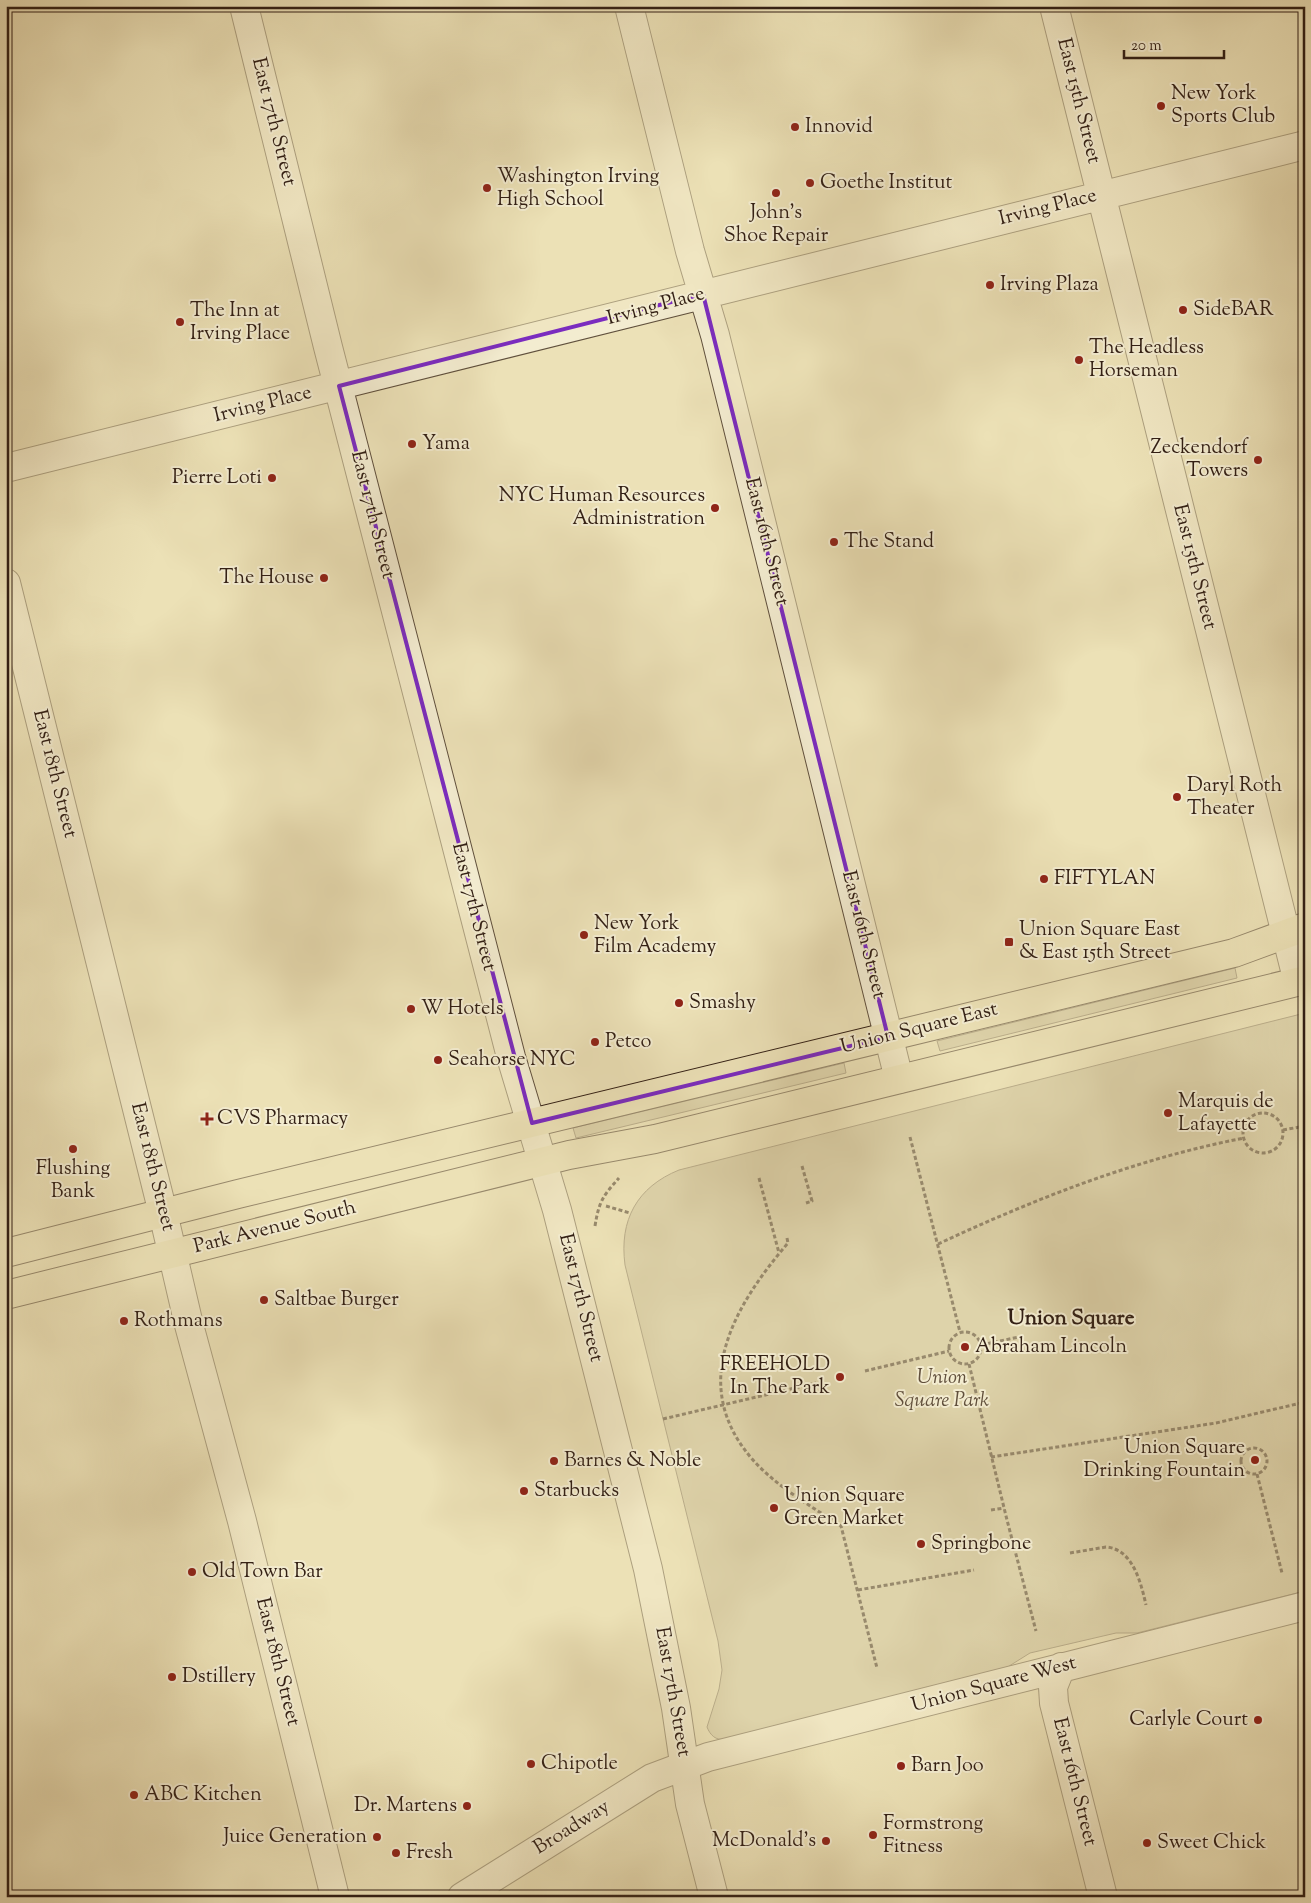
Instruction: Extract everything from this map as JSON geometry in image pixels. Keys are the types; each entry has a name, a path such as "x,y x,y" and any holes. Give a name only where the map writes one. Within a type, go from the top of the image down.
{"main road":[{"name":"Union Square East","path":"532,1123 1234,953 1295,931"},
{"path":"543,1161 655,1139 1301,981"},
{"name":"Park Avenue South","path":"6,1253 532,1123"},
{"name":"Park Avenue South","path":"6,1296 543,1161"}],"street":[{"name":"East 17th Street","path":"244,6 339,386 509,1047 558,1210 648,1569 676,1708 690,1804 714,1897"},
{"name":"East 16th Street","path":"629,6 690,251 719,351 899,1079"},
{"name":"East 15th Street","path":"1054,6 1101,195 1295,931 1301,981"},
{"name":"Irving Place","path":"6,468 1305,144"},
{"name":"East 18th Street","path":"6,583 163,1213 189,1325 242,1521 336,1897"},
{"name":"Union Square West","path":"685,1765 708,1757 1305,1606"},
{"name":"East 16th Street","path":"1061,1667 1053,1687 1054,1703 1103,1897"},
{"name":"Broadway","path":"462,1897 652,1778 685,1765"}],"path":[{"path":"1302,1027 1305,1036"},
{"path":"1258,1114 1276,1117 1282,1126 1282,1142 1269,1152 1259,1153 1253,1150 1244,1138 1246,1124 1258,1114"},
{"path":"1283,1130 1305,1126"},
{"path":"910,1137 960,1332"},
{"path":"938,1244 1034,1201 1140,1163 1204,1146 1244,1138"},
{"path":"802,1166 812,1201 806,1203"},
{"path":"759,1178 779,1254"},
{"path":"606,1206 630,1213"},
{"path":"787,1238 788,1243 750,1292 733,1324 725,1347 721,1368 721,1390 724,1405 729,1423 740,1443 754,1461 788,1490 841,1526 877,1668"},
{"path":"965,1331 975,1335 981,1345 977,1358 969,1364 955,1361 948,1351 950,1340 956,1333 965,1331"},
{"path":"981,1345 1019,1337"},
{"path":"865,1371 948,1351"},
{"path":"969,1364 1036,1631"},
{"path":"664,1419 816,1383"},
{"path":"991,1457 1216,1423 1305,1402"},
{"path":"1254,1448 1262,1450 1268,1462 1264,1470 1257,1474 1249,1473 1242,1467 1243,1454 1254,1448"},
{"path":"1257,1474 1282,1573"},
{"path":"990,1510 1004,1508"},
{"path":"1070,1553 1106,1547 1112,1547 1123,1553 1134,1568 1146,1605"},
{"path":"858,1590 974,1570"}],"highlighted area":[{"path":"703,294 888,1037 532,1123 339,386"}],"green space":[{"path":"1235,968 1237,978 940,1051 937,1041"},
{"name":"Union Square Park","path":"1305,1013 1305,1591 1137,1633 1116,1633 1030,1653 1006,1668 725,1739 714,1737 707,1727 719,1689 722,1670 718,1641 625,1265 625,1234 628,1220 642,1196 664,1177 679,1170"},
{"path":"844,1063 846,1073 576,1138 573,1128"}],"place":[{"name":"New York Sports Club","path":"1161,106"},
{"name":"Innovid","path":"795,127"},
{"name":"Goethe Institut","path":"810,183"},
{"name":"Washington Irving High School","path":"487,188"},
{"name":"John's Shoe Repair","path":"776,193"},
{"name":"Irving Plaza","path":"990,285"},
{"name":"SideBAR","path":"1183,310"},
{"name":"The Inn at Irving Place","path":"180,322"},
{"name":"The Headless Horseman","path":"1079,360"},
{"name":"Yama","path":"412,444"},
{"name":"Zeckendorf Towers","path":"1258,460"},
{"name":"Pierre Loti","path":"272,478"},
{"name":"NYC Human Resources Administration","path":"715,508"},
{"name":"The Stand","path":"834,542"},
{"name":"The House","path":"324,578"},
{"name":"Daryl Roth Theater","path":"1177,797"},
{"name":"FIFTYLAN","path":"1044,879"},
{"name":"New York Film Academy","path":"584,935"},
{"name":"Union Square East & East 15th Street","path":"1009,942"},
{"name":"Smashy","path":"679,1003"},
{"name":"W Hotels","path":"411,1009"},
{"name":"Petco","path":"595,1042"},
{"name":"Seahorse NYC","path":"438,1060"},
{"name":"Marquis de Lafayette","path":"1168,1113"},
{"name":"CVS Pharmacy","path":"207,1119"},
{"name":"Flushing Bank","path":"73,1149"},
{"name":"Saltbae Burger","path":"264,1300"},
{"name":"Rothmans","path":"124,1321"},
{"name":"Abraham Lincoln","path":"965,1347"},
{"name":"FREEHOLD In The Park","path":"840,1377"},
{"name":"Union Square Drinking Fountain","path":"1255,1460"},
{"name":"Barnes & Noble","path":"554,1461"},
{"name":"Starbucks","path":"524,1491"},
{"name":"Union Square Green Market","path":"774,1508"},
{"name":"Springbone","path":"921,1544"},
{"name":"Old Town Bar","path":"192,1572"},
{"name":"Dstillery","path":"172,1677"},
{"name":"Carlyle Court","path":"1258,1720"},
{"name":"Chipotle","path":"531,1764"},
{"name":"Barn Joo","path":"901,1766"},
{"name":"ABC Kitchen","path":"134,1795"},
{"name":"Dr. Martens","path":"467,1806"},
{"name":"Formstrong Fitness","path":"873,1835"},
{"name":"Juice Generation","path":"377,1837"},
{"name":"McDonald's","path":"826,1841"},
{"name":"Sweet Chick","path":"1147,1843"},
{"name":"Fresh","path":"396,1853"}],"district":[{"name":"Union Square","path":"1071,1319"}]}
